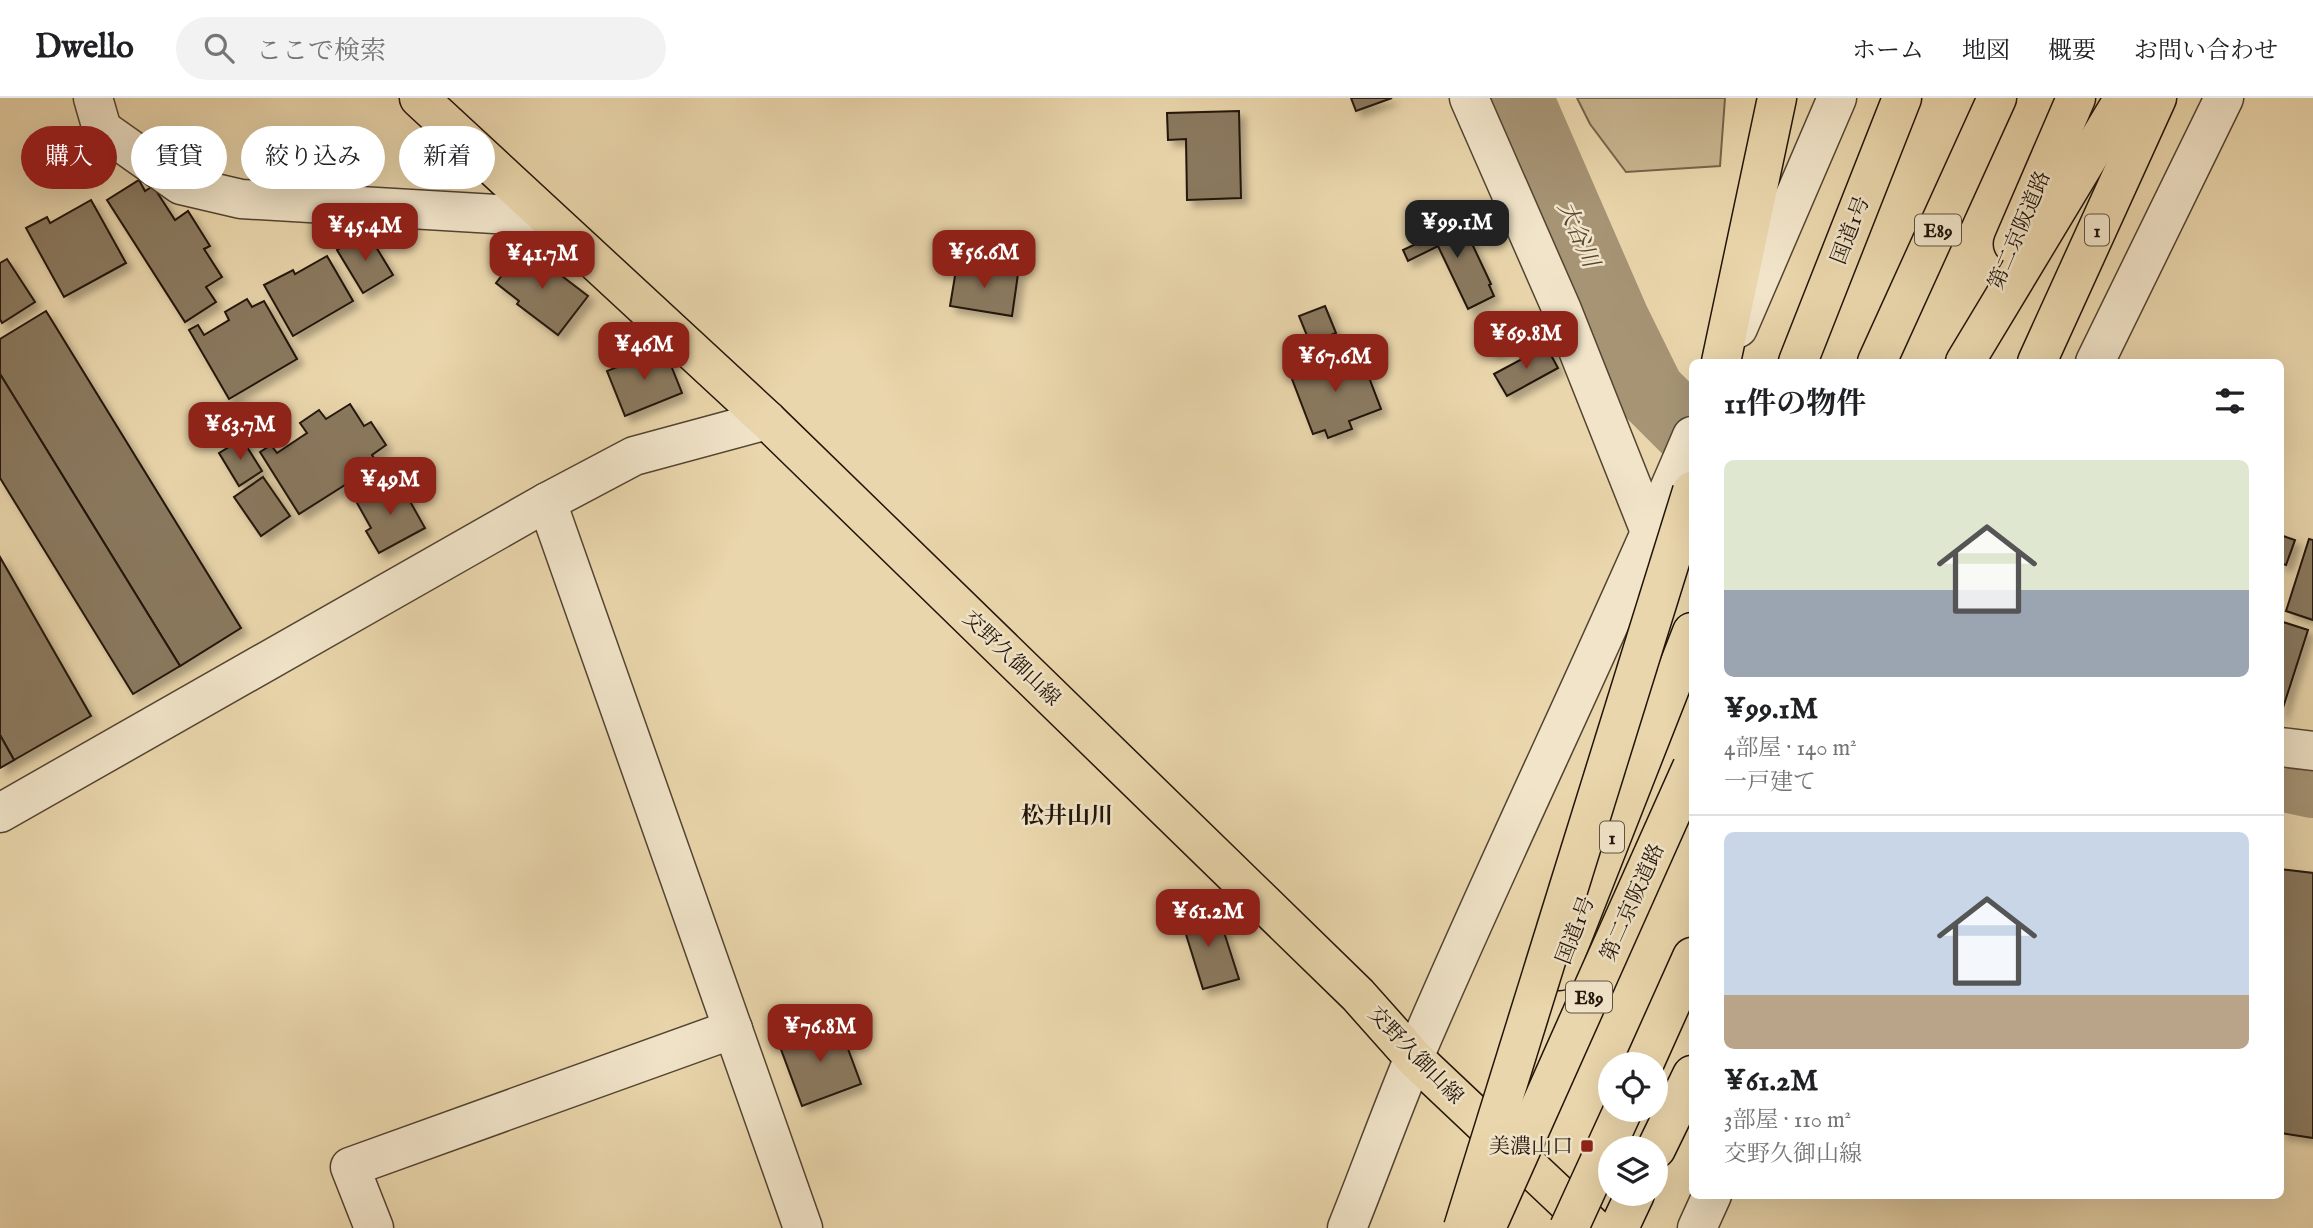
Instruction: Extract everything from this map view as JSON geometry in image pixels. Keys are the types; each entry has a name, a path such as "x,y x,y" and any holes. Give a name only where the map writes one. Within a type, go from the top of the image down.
{"main road":[{"name":"交野久御山線","path":"419,98 767,420 1358,995 1414,1058 1594,1228"},
{"path":"1723,359 1777,98"},
{"name":"E89","path":"1878,359 1997,98"},
{"name":"第二京阪道路","path":"1965,359 2076,98"},
{"path":"1966,359 2124,98"},
{"name":"1","path":"2038,359 2157,98"},
{"name":"国道1号","path":"1799,359 1901,102"},
{"path":"1463,1228 1681,490"},
{"name":"国道1号","path":"1457,1228 1689,640"},
{"name":"第二京阪道路","path":"1486,1228 1689,774"},
{"path":"1649,1052 1689,964"},
{"path":"1663,1136 1689,1081"},
{"path":"1569,1228 1618,1122"},
{"path":"1619,1228 1629,1206"}],"street":[{"path":"93,98 102,129 181,185 241,199 546,217"},
{"path":"1469,98 1562,310 1651,534"},
{"path":"1723,359 1837,98"},
{"path":"2096,359 2224,98"},
{"path":"0,813 547,502 634,456 767,420"},
{"path":"1347,1228 1414,1058 1558,736 1651,534 1681,490 1689,451"},
{"path":"547,502 803,1228"},
{"path":"2284,747 2313,751"},
{"path":"374,1228 350,1167 733,1029"},
{"path":"1697,1228 1710,1199"},
{"path":"1627,1228 1635,1206"}],"shaded area":[{"path":"1577,98 1725,98 1720,166 1626,172 1590,124"}],"building":[{"path":"1351,98 1392,98 1356,111"},
{"path":"1239,111 1241,198 1187,200 1186,139 1168,140 1167,113"},
{"path":"131,185 131,189 155,189 175,220 188,211 210,246 204,249 222,277 206,287 216,302 185,322 107,200"},
{"path":"91,200 126,263 64,297 26,228 47,217 50,223"},
{"path":"1458,214 1494,296 1468,309 1438,246 1408,261 1403,250 1433,236 1429,228"},
{"path":"367,232 393,275 363,293 337,250"},
{"path":"524,247 588,296 558,335 517,304 519,301 496,283"},
{"path":"327,256 353,301 293,336 264,285 293,270 295,274"},
{"path":"7,259 35,302 2,323 0,263"},
{"path":"957,264 1018,274 1012,316 950,306"},
{"path":"247,299 252,307 264,301 297,359 229,399 189,330 198,325 204,335 229,320 225,312"},
{"path":"1325,306 1336,333 1310,343 1299,316"},
{"path":"46,311 241,628 180,666 0,374 0,339"},
{"path":"1536,321 1541,333 1492,353 1487,341"},
{"path":"1546,346 1558,368 1507,396 1494,374"},
{"path":"664,348 682,393 625,416 607,371"},
{"path":"1320,352 1326,367 1360,354 1381,409 1349,421 1352,429 1328,438 1325,430 1313,434 1292,379 1306,373 1301,359"},
{"path":"0,374 180,666 133,694 0,478"},
{"path":"350,404 364,426 371,422 386,445 372,455 378,464 299,514 260,452 271,445 277,453 307,433 300,423 319,410 326,419"},
{"path":"242,439 262,471 239,486 219,453"},
{"path":"263,477 290,516 261,536 234,497"},
{"path":"398,480 425,528 379,553 366,531 371,528 357,503"},
{"path":"2284,536 2295,540 2284,564"},
{"path":"2309,539 2313,540 2313,620 2286,611"},
{"path":"0,557 91,716 14,760 0,735"},
{"path":"2284,622 2308,630 2284,705"},
{"path":"0,735 14,760 0,768"},
{"path":"2284,869 2313,873 2313,1138 2284,1134"},
{"path":"1202,905 1210,930 1222,926 1239,979 1203,989 1179,912"},
{"path":"838,1022 861,1084 802,1106 779,1044"}],"waterway":[{"name":"大谷川","path":"1518,98 1615,321 1650,392 1689,431"},
{"name":"大谷川","path":"2284,777 2313,783"}],"place":[{"name":"美濃山口","path":"1587,1146"}],"district":[{"name":"松井山川","path":"1067,815"}]}
